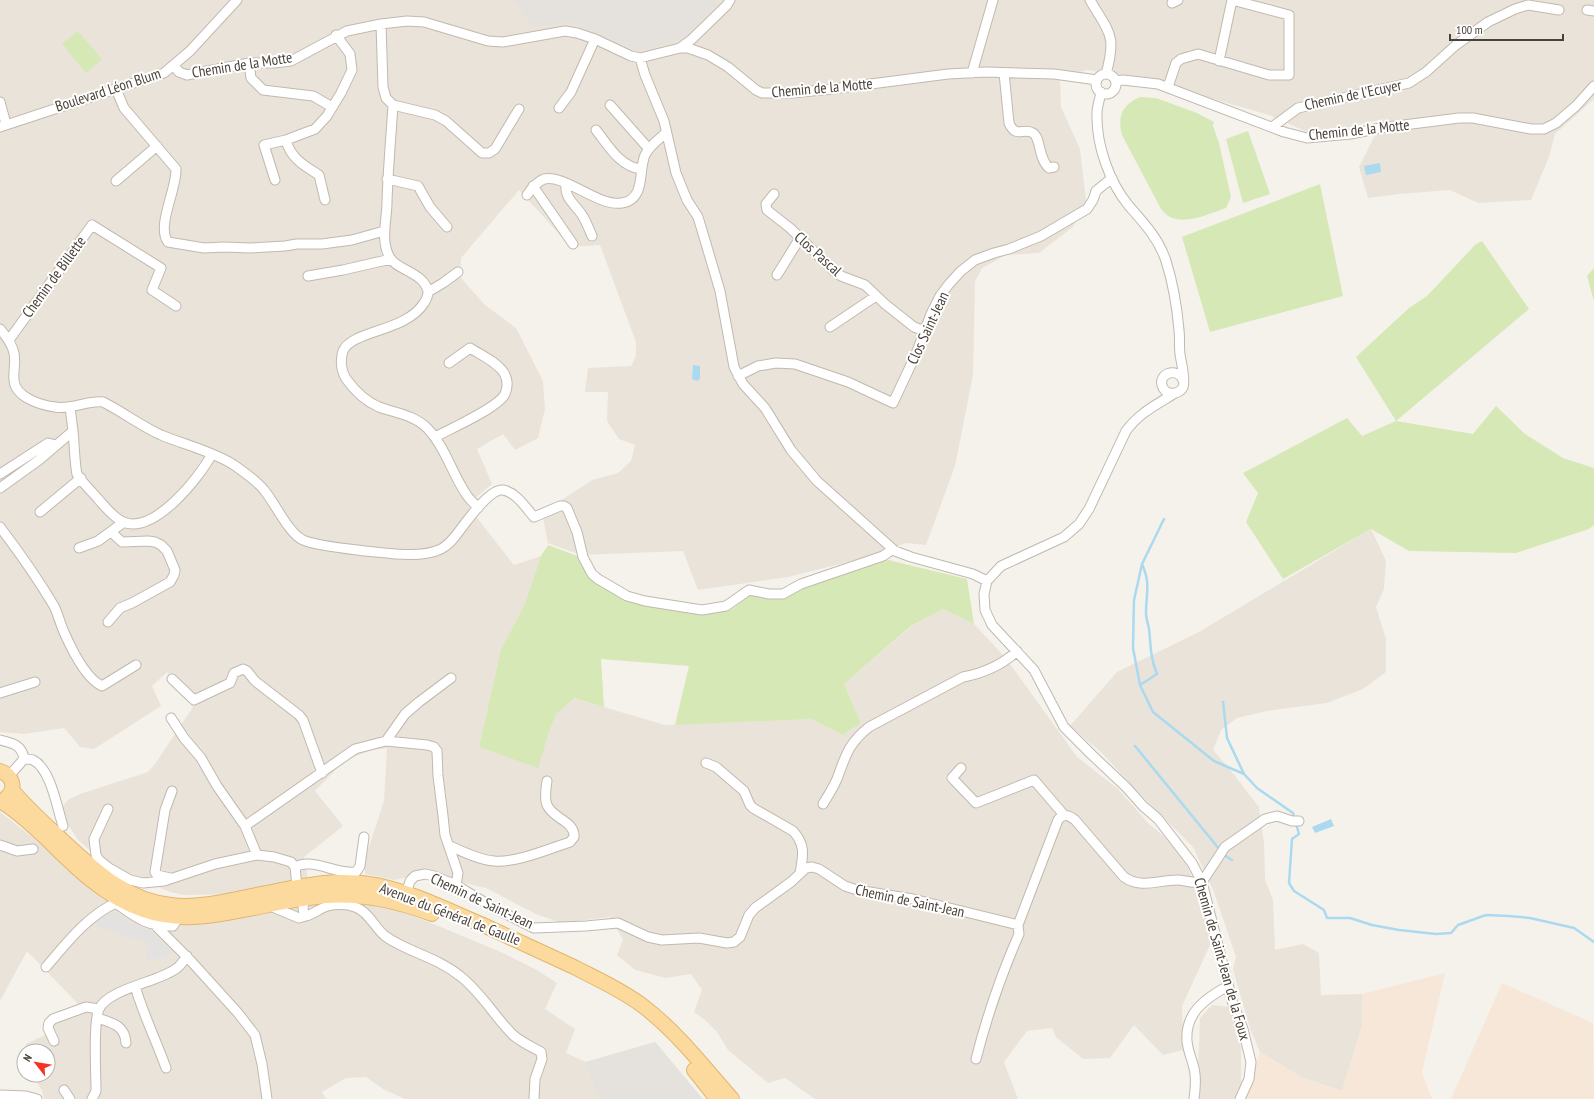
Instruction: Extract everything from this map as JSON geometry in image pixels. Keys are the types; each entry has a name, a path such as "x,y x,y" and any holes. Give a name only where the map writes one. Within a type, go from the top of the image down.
{"main road":[{"path":"5,774 12,782 12,790"},
{"name":"Avenue du Général de Gaulle","path":"717,1099 701,1078 652,1025 636,1012 602,991 469,929 403,904 371,897 342,896 307,898 211,917 178,918 143,910 107,892 85,875 24,819 0,800 9,795 12,790 89,865 130,894 146,900 172,906 198,906 297,886 350,882 372,884 406,894 530,946 614,987 642,1006 669,1028 732,1099"}],"street":[{"name":"Boulevard Léon Blum","path":"3,126 164,73 190,51 237,0"},
{"path":"680,48 692,40 727,5 730,0"},
{"path":"972,73 993,0"},
{"path":"1090,0 1110,34 1112,52 1106,74"},
{"path":"1168,87 1176,64 1181,59 1198,54 1269,75 1289,75 1289,15 1232,0 1219,60"},
{"name":"Chemin de l'Ecuyer","path":"1272,127 1298,108 1409,83 1426,72 1462,40 1488,22 1515,9 1528,5 1559,10"},
{"name":"Chemin de la Motte","path":"174,66 179,72 187,75 249,63 291,61 336,35 347,31 381,24 407,21 424,22 488,41 503,42 565,31 595,39 631,56 640,58 680,48 688,48 728,66 756,90 762,93 792,93 934,76 972,73 1054,74 1096,80"},
{"path":"381,24 383,87 386,98 393,105 435,115 446,121 482,153 489,153 495,149 518,109"},
{"path":"275,180 264,145 286,140 315,128 341,93 352,70 350,54 336,35"},
{"path":"559,108 571,92 595,39"},
{"path":"640,58 645,75 664,121 676,173 687,200 698,216 720,291 734,367 743,384 765,408 792,450 817,481 893,549 911,558 974,574 988,581 1001,566 1064,537 1079,524 1089,509 1126,431 1140,414 1181,390 1183,387 1179,330 1172,283 1166,261 1151,232 1122,197 1112,178 1098,128 1097,111 1101,92"},
{"path":"249,63 252,78 263,90 313,96 332,107"},
{"path":"1004,73 1009,123 1012,129 1016,132 1025,131 1034,133 1037,138 1043,163 1049,168 1054,167"},
{"path":"1102,74 1106,74 1112,76 1116,82 1113,90 1107,93 1101,92 1097,87 1096,80 1102,74"},
{"name":"Chemin de la Motte","path":"1116,82 1123,80 1158,84 1272,127 1307,138 1351,134 1380,128 1459,118 1473,118 1531,129 1544,129 1556,122 1576,106 1594,86"},
{"path":"116,89 124,108 176,169 176,178 168,209 165,229 165,238 168,242 204,248 250,248 297,244 322,244 352,240 384,231"},
{"path":"0,102 3,126"},
{"path":"393,105 387,180 388,203 384,231 386,246 391,259 411,271 424,284 428,292 421,309 408,319 351,341 344,350 341,362 343,375 351,386 364,398 378,406 416,420 427,428 435,437 466,494 478,508"},
{"path":"610,105 649,149"},
{"path":"596,130 619,159 632,168 641,169"},
{"path":"526,195 533,186 544,179 555,179 610,202 622,203 632,200 639,190 641,169 646,153 666,134"},
{"path":"286,140 288,148 298,160 319,175 325,200"},
{"path":"116,181 157,146"},
{"name":"Clos Saint-Jean","path":"738,376 758,366 776,362 795,364 848,382 893,403 916,354 931,314 940,296 961,271 975,260 1009,249 1041,236 1087,209 1093,200 1096,191 1112,178"},
{"path":"387,180 418,186 430,207 447,227"},
{"path":"566,184 565,189 568,196 582,215 592,236"},
{"path":"533,186 573,244"},
{"name":"Clos Pascal","path":"774,194 766,204 767,210 800,238 834,271 841,276 865,285 914,327 925,331"},
{"name":"Chemin de Billette","path":"8,340 92,225 161,268 152,290 176,306"},
{"path":"778,275 800,238"},
{"path":"308,276 391,259"},
{"path":"428,292 443,284 458,272"},
{"path":"830,327 876,296"},
{"path":"0,329 14,352 16,364 14,382 16,389 35,402 53,407 70,407 94,400 103,402 160,434 212,454 233,465 263,489 279,510 290,529 297,536 310,542 365,551 409,555 439,550 447,546 493,492 504,490 523,504 534,517 564,506 567,508 572,516 583,557 592,574 598,580 627,596 646,601 702,610 726,606 749,590 769,594 783,594 801,584 883,556 893,549"},
{"path":"435,437 496,404 504,395 508,383 504,372 493,362 470,348 448,363"},
{"path":"1158,404 1163,388 1163,377 1170,372 1176,364 1180,354"},
{"path":"1170,372 1179,374 1183,380"},
{"path":"1163,388 1168,392 1175,393"},
{"path":"70,407 77,474 108,511 124,522 138,524 165,511 187,489 205,466 212,454"},
{"path":"0,488 38,460 73,431"},
{"path":"0,474 48,443 56,445"},
{"path":"40,512 81,478"},
{"path":"79,548 98,542 124,522"},
{"path":"0,527 55,607 64,632 84,668 95,683 102,686 136,665"},
{"path":"108,622 120,608 170,582 175,570 167,551 161,545 148,541 122,542 111,532"},
{"name":"Chemin de Saint-Jean de la Foux","path":"988,581 984,594 985,610 992,624 1034,670 1064,727 1158,819 1192,863 1202,882 1228,986 1237,1016 1243,1029 1251,1062 1249,1079 1240,1099"},
{"path":"823,804 836,780 844,757 858,736 869,727 963,677 979,674 998,666 1017,651"},
{"path":"172,678 194,700 230,683 234,673 243,669 247,671 255,681 299,715 303,720 322,773"},
{"path":"386,741 405,714 451,678"},
{"path":"0,693 35,682"},
{"path":"171,718 184,738 201,758 217,786 245,826 257,855"},
{"path":"0,740 17,745 23,751 24,759"},
{"path":"245,826 355,749 386,741 427,745 434,747 437,751 442,810 446,835 458,873 456,885"},
{"path":"5,774 24,759 33,760 42,767 50,779 63,826"},
{"path":"706,763 716,767 744,791 752,808 793,831 798,836 803,850 800,873"},
{"path":"961,768 952,778 976,803 1034,780 1064,815 1075,820 1124,877 1139,884 1176,880 1202,882 1225,847 1265,819 1277,816 1296,821"},
{"path":"450,846 495,862 527,857 570,842 574,837 575,831 572,826 552,812 547,806 547,780"},
{"path":"172,791 165,810 155,872 157,875 173,878"},
{"path":"108,809 94,839 94,849 99,860 114,872 130,880 143,883 164,881 215,864 257,855 274,857 291,862 295,867 297,886"},
{"path":"976,1059 995,991 1019,934 1018,926 1058,820 1060,816 1064,815"},
{"path":"295,867 301,864 309,864 349,873 356,872 360,866 364,836"},
{"path":"0,845 17,852 33,849"},
{"name":"Chemin de Saint-Jean","path":"406,894 410,881 416,876 424,874 434,876 456,885 494,908 534,928 618,923 648,937 662,940 699,938 727,943 734,942 740,937 749,914 755,908 778,892 806,868 812,867 820,869 845,886 857,890 913,899 958,912 991,918 1018,926"},
{"path":"107,892 116,904 137,919 156,926 173,926 178,918"},
{"path":"306,916 303,909 307,898"},
{"path":"46,967 83,927 108,907 116,904"},
{"path":"270,905 299,918 314,914 327,906 354,906 360,910 384,935 395,942 443,964 461,976 476,991 513,1035 541,1052 542,1058 535,1079 534,1099"},
{"path":"156,926 187,956 238,1013 255,1035 261,1056 267,1099"},
{"path":"92,1099 96,1091 98,1014 104,1001 135,986 167,974 177,968 187,956"},
{"path":"135,986 142,1010 158,1045 166,1068"},
{"path":"1194,1099 1195,1074 1187,1040 1190,1023 1199,1005 1210,996 1228,986"},
{"path":"54,1041 48,1028 49,1023 53,1019 86,1007 122,1029 126,1043"},
{"path":"64,1090 70,1099"},
{"path":"0,1095 26,1096 37,1099"}],"shaded area":[{"path":"0,0 1594,0 1594,99 1555,134 1549,157 1531,200 1478,203 1450,190 1368,198 1359,167 1383,119 1314,135 1269,115 1138,77 1086,70 1060,79 1061,107 1080,149 1086,201 1073,227 1039,253 1006,255 982,268 975,282 973,375 955,466 926,545 906,543 856,560 788,577 698,590 683,551 581,555 548,543 542,513 592,480 618,473 631,461 635,445 619,439 607,421 608,392 585,392 588,368 631,366 636,356 636,342 600,245 571,247 519,190 461,258 460,277 485,305 516,328 543,381 545,409 538,438 515,450 503,434 477,449 492,484 467,505 514,565 541,556 524,606 501,649 479,747 494,752 548,735 556,714 573,698 665,725 811,719 843,735 861,723 844,684 912,626 943,609 974,624 1005,657 1077,757 1117,788 1148,823 1179,849 1207,909 1210,945 1182,1006 1183,1050 1163,1055 1134,1025 1110,1058 1083,1059 1056,1037 1052,1028 1027,1031 1004,1062 1018,1099 815,1099 785,1078 768,1083 728,1050 717,1032 694,1012 702,990 691,974 666,978 635,970 617,955 623,940 610,917 561,923 536,914 486,888 464,883 434,871 394,880 365,874 365,859 384,801 387,748 371,750 344,761 315,791 343,826 304,857 308,880 245,894 184,895 170,892 113,868 78,840 65,820 62,807 69,799 80,794 148,772 155,764 193,707 167,672 152,686 161,706 94,749 80,747 64,728 24,734 0,732"},
{"path":"511,0 715,0 716,4 684,38 638,51 571,23 533,26"},
{"path":"1371,529 1386,561 1384,589 1376,607 1386,639 1386,672 1363,689 1327,703 1267,711 1237,718 1221,730 1213,750 1259,807 1264,843 1265,880 1273,900 1275,950 1303,944 1319,953 1321,995 1362,994 1362,1026 1342,1091 1303,1078 1260,1052 1251,1031 1233,970 1236,957 1214,892 1193,847 1134,788 1102,753 1070,726 1117,672 1199,632"},
{"path":"0,812 69,866 203,922 252,916 319,903 360,902 401,911 453,932 503,953 537,970 557,983 545,1009 575,1029 566,1053 586,1062 655,1042 702,1099 405,1099 383,1089 366,1077 346,1078 322,1092 326,1099 44,1099 38,1083 56,1083 56,1043 28,1043 45,1035 45,1023 80,1006 27,951 0,1001"},
{"path":"110,909 137,926 148,929 171,950 165,958 145,959 149,945 133,937 128,938 93,923"},
{"path":"1445,973 1422,1072 1432,1099 1245,1099 1260,1052 1303,1078 1342,1091 1362,1026 1362,994"},
{"path":"1502,983 1593,1023 1594,1099 1451,1099"},
{"path":"1212,1005 1229,1007 1241,1047 1241,1084 1234,1099 1194,1099 1198,1072 1200,1018"},
{"path":"655,1042 703,1099 599,1099 586,1062"}],"green space":[{"path":"78,31 102,59 86,73 62,44"},
{"path":"1140,97 1156,98 1197,113 1214,122 1213,126 1219,143 1231,197 1226,208 1199,217 1184,220 1169,216 1161,209 1122,135 1120,122 1122,112 1129,104"},
{"path":"1248,131 1270,194 1243,203 1226,139"},
{"path":"1320,184 1343,296 1210,332 1182,237"},
{"path":"1482,241 1529,309 1396,421 1356,357 1409,308 1427,296 1475,245"},
{"path":"1594,268 1594,301 1587,276"},
{"path":"1496,406 1525,434 1563,458 1594,468 1594,525 1589,529 1516,553 1409,551 1371,529 1283,579 1246,522 1258,493 1243,473 1347,418 1362,436 1396,421 1473,434"},
{"path":"548,545 580,557 582,561 624,597 700,614 731,610 751,595 762,598 784,599 804,588 888,560 967,579 974,624 943,609 911,626 844,684 861,723 843,735 811,719 675,725 689,666 601,659 604,707 574,698 556,714 538,768 479,747 501,649 524,606 541,556"}],"water":[{"path":"1380,163 1381,172 1366,175 1364,166"},
{"path":"693,365 700,366 700,379 697,381 692,379"},
{"path":"1331,819 1334,826 1315,833 1312,827"}],"waterway":[{"path":"1164,519 1142,564 1134,600 1133,648 1140,685 1153,712 1214,761 1244,774"},
{"path":"1140,685 1157,674 1152,657 1146,617 1147,583 1142,564"},
{"path":"1223,702 1227,738 1244,774 1257,788 1293,813 1299,834 1292,839 1289,883 1294,891 1324,910 1327,918 1350,918 1372,925 1436,934 1451,933 1458,925 1486,915 1509,916 1530,918 1574,928 1594,942"},
{"path":"1135,746 1220,850"},
{"path":"1224,855 1232,860"}]}
